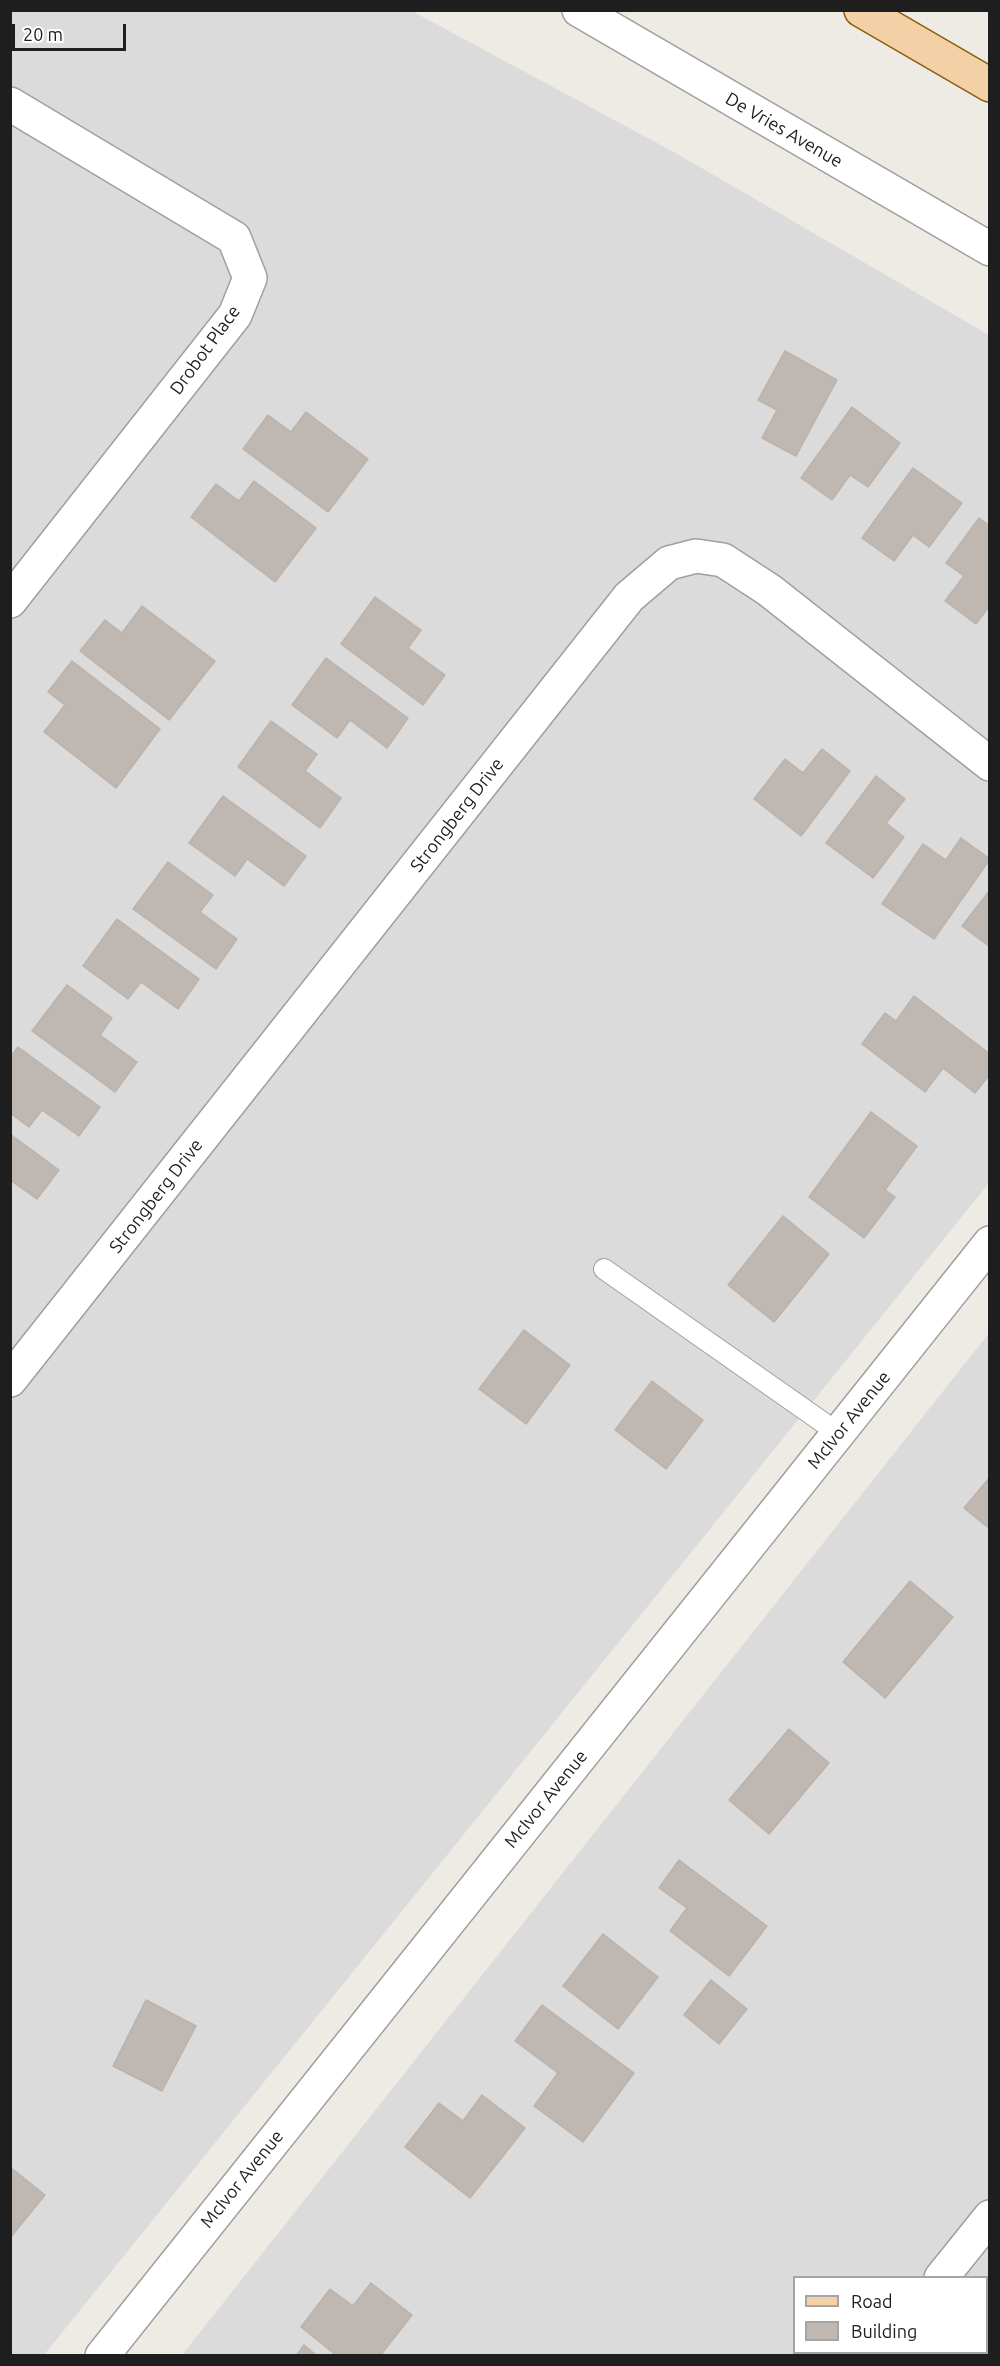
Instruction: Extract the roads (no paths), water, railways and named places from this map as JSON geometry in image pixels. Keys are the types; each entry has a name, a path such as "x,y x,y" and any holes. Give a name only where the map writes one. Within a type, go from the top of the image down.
{"main road":[{"path":"861,10 990,85"}],"street":[{"name":"De Vries Avenue","path":"579,10 990,249"},
{"name":"Drobot Place","path":"10,104 234,238 250,278 235,315 10,601"},
{"name":"Strongberg Drive","path":"10,1380 622,606 669,563 696,556 723,560 769,590 990,764"},
{"name":"McIvor Avenue","path":"102,2355 990,1243"},
{"path":"942,2276 990,2217"}],"lane":[{"path":"604,1269 838,1432"}]}
